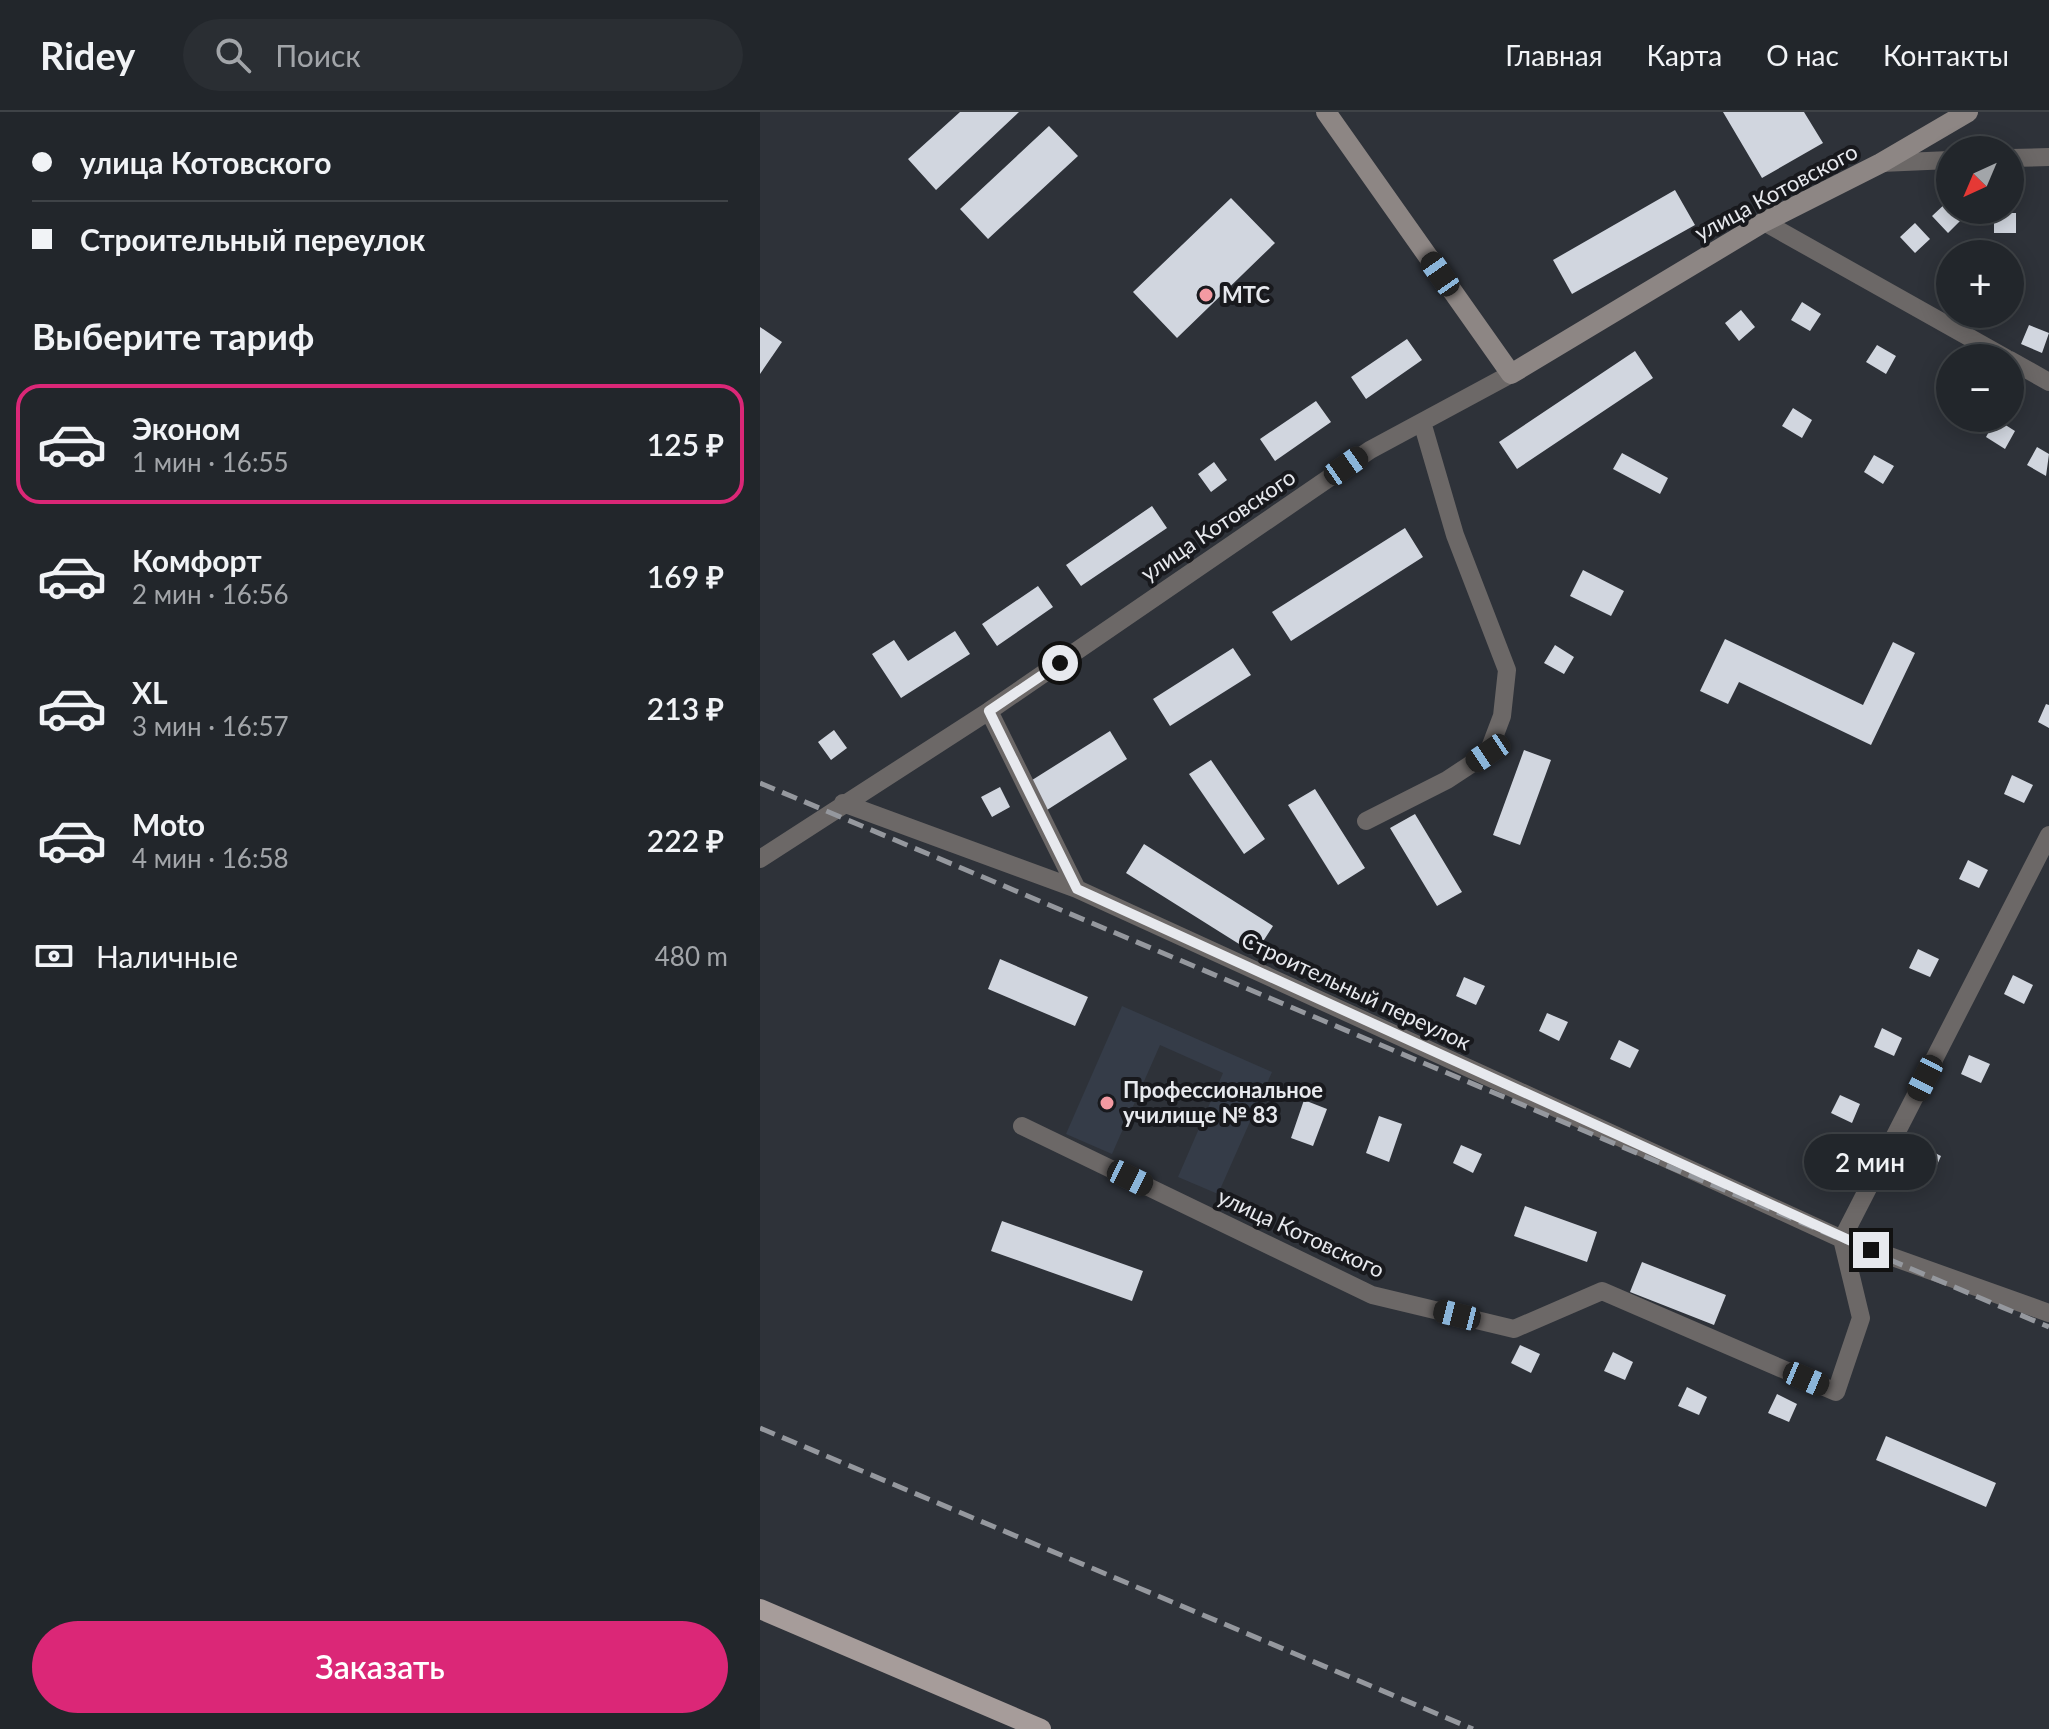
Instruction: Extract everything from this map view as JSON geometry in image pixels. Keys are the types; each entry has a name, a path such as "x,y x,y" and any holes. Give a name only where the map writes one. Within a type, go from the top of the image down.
{"main road":[{"path":"1326,112 1511,374"},
{"name":"улица Котовского","path":"1511,374 1764,222 1881,163 1968,112"},
{"path":"760,1609 1036,1728"}],"street":[{"path":"2024,158 2049,157"},
{"path":"1881,163 1936,161"},
{"path":"1764,222 1981,344"},
{"path":"2024,368 2049,382"},
{"name":"улица Котовского","path":"760,859 989,711 1370,450 1511,374"},
{"path":"1366,821 1447,780 1488,753 1502,716 1507,670 1455,535 1422,422"},
{"path":"989,711 1077,889"},
{"name":"Строительный переулок","path":"843,803 1077,889 1842,1239 2049,1313"},
{"path":"1842,1239 2049,835"},
{"name":"улица Котовского","path":"1022,1126 1372,1295 1514,1329 1602,1291 1836,1392 1861,1318 1842,1239"}],"shaded area":[{"name":"Профессиональное училище № 83","path":"1122,1006 1272,1072 1218,1194 1178,1177 1223,1073 1160,1045 1112,1154 1066,1134"}],"building":[{"path":"960,112 1019,112 936,190 908,159"},
{"path":"1723,112 1804,112 1823,143 1762,178"},
{"path":"1049,126 1078,156 988,239 960,209"},
{"path":"1675,190 1695,225 1572,294 1553,260"},
{"path":"1231,198 1275,243 1177,338 1133,292"},
{"path":"1915,223 1930,239 1915,253 1900,237"},
{"path":"1940,224 1957,224 1948,233"},
{"path":"1994,224 2016,224 2016,233 1994,233"},
{"path":"1802,302 1821,314 1810,331 1791,320"},
{"path":"1741,310 1755,327 1739,341 1725,323"},
{"path":"2029,325 2049,333 2042,353 2021,344"},
{"path":"760,327 782,342 760,374"},
{"path":"1407,339 1422,360 1366,399 1351,377"},
{"path":"1877,345 1896,356 1886,374 1866,362"},
{"path":"1635,351 1653,378 1517,469 1499,442"},
{"path":"1316,401 1331,422 1275,461 1260,439"},
{"path":"1793,408 1812,420 1802,438 1782,426"},
{"path":"1989,432 2014,432 2005,449 1986,437"},
{"path":"2037,447 2049,454 2046,476 2027,465"},
{"path":"1622,453 1668,478 1660,494 1613,469"},
{"path":"1874,455 1894,466 1883,484 1864,472"},
{"path":"1214,462 1227,480 1211,492 1198,474"},
{"path":"1152,506 1167,528 1081,586 1066,565"},
{"path":"1405,528 1423,557 1291,641 1272,612"},
{"path":"1583,570 1624,591 1611,616 1570,596"},
{"path":"1038,586 1053,607 997,646 982,624"},
{"path":"955,631 970,654 901,698 872,654 894,640 908,661"},
{"path":"1725,639 1863,705 1893,642 1915,653 1871,745 1739,682 1728,704 1700,691"},
{"path":"1555,645 1574,657 1564,674 1544,663"},
{"path":"1233,648 1251,675 1170,726 1153,699"},
{"path":"2046,704 2049,705 2049,728 2038,722"},
{"path":"834,730 847,748 831,760 818,742"},
{"path":"1110,731 1127,759 1047,810 1029,782"},
{"path":"1524,750 1551,760 1520,845 1493,835"},
{"path":"1211,760 1265,839 1244,854 1189,774"},
{"path":"2012,775 2033,785 2024,803 2004,794"},
{"path":"1000,787 1010,807 992,817 981,797"},
{"path":"1315,789 1365,868 1338,885 1288,805"},
{"path":"1415,814 1462,892 1437,906 1390,828"},
{"path":"1144,844 1273,926 1255,954 1126,873"},
{"path":"1968,860 1988,870 1979,888 1959,879"},
{"path":"1918,949 1939,959 1930,977 1909,968"},
{"path":"1000,959 1088,997 1075,1026 988,989"},
{"path":"2013,975 2033,985 2024,1004 2004,994"},
{"path":"1464,977 1485,986 1476,1005 1456,996"},
{"path":"1547,1013 1568,1022 1559,1041 1539,1031"},
{"path":"1882,1028 1902,1038 1894,1056 1874,1047"},
{"path":"1619,1040 1639,1050 1630,1068 1610,1059"},
{"path":"1969,1055 1990,1064 1981,1083 1961,1074"},
{"path":"1840,1095 1860,1104 1852,1123 1831,1113"},
{"path":"1304,1100 1327,1109 1313,1146 1291,1138"},
{"path":"1379,1116 1402,1124 1389,1162 1366,1153"},
{"path":"1820,1138 1840,1148 1831,1167 1811,1157"},
{"path":"1461,1145 1482,1154 1473,1173 1453,1163"},
{"path":"1921,1146 1941,1156 1933,1174 1912,1165"},
{"path":"1525,1206 1597,1232 1587,1262 1514,1236"},
{"path":"1002,1221 1143,1271 1132,1301 991,1251"},
{"path":"1642,1262 1726,1295 1714,1325 1630,1292"},
{"path":"1520,1345 1540,1354 1531,1373 1511,1363"},
{"path":"1613,1352 1633,1362 1625,1380 1604,1371"},
{"path":"1687,1387 1707,1397 1699,1415 1678,1406"},
{"path":"1777,1394 1797,1404 1789,1422 1768,1413"},
{"path":"1886,1436 1996,1483 1986,1507 1876,1460"}],"railway":[{"path":"760,783 2049,1327"},
{"path":"760,1428 1473,1729"}],"place":[{"name":"МТС","path":"1206,295"},
{"name":"Профессиональное училище № 83","path":"1107,1103"}],"route":[{"path":"1060,663 989,711 1077,889 1813,1227 1871,1250"}]}
